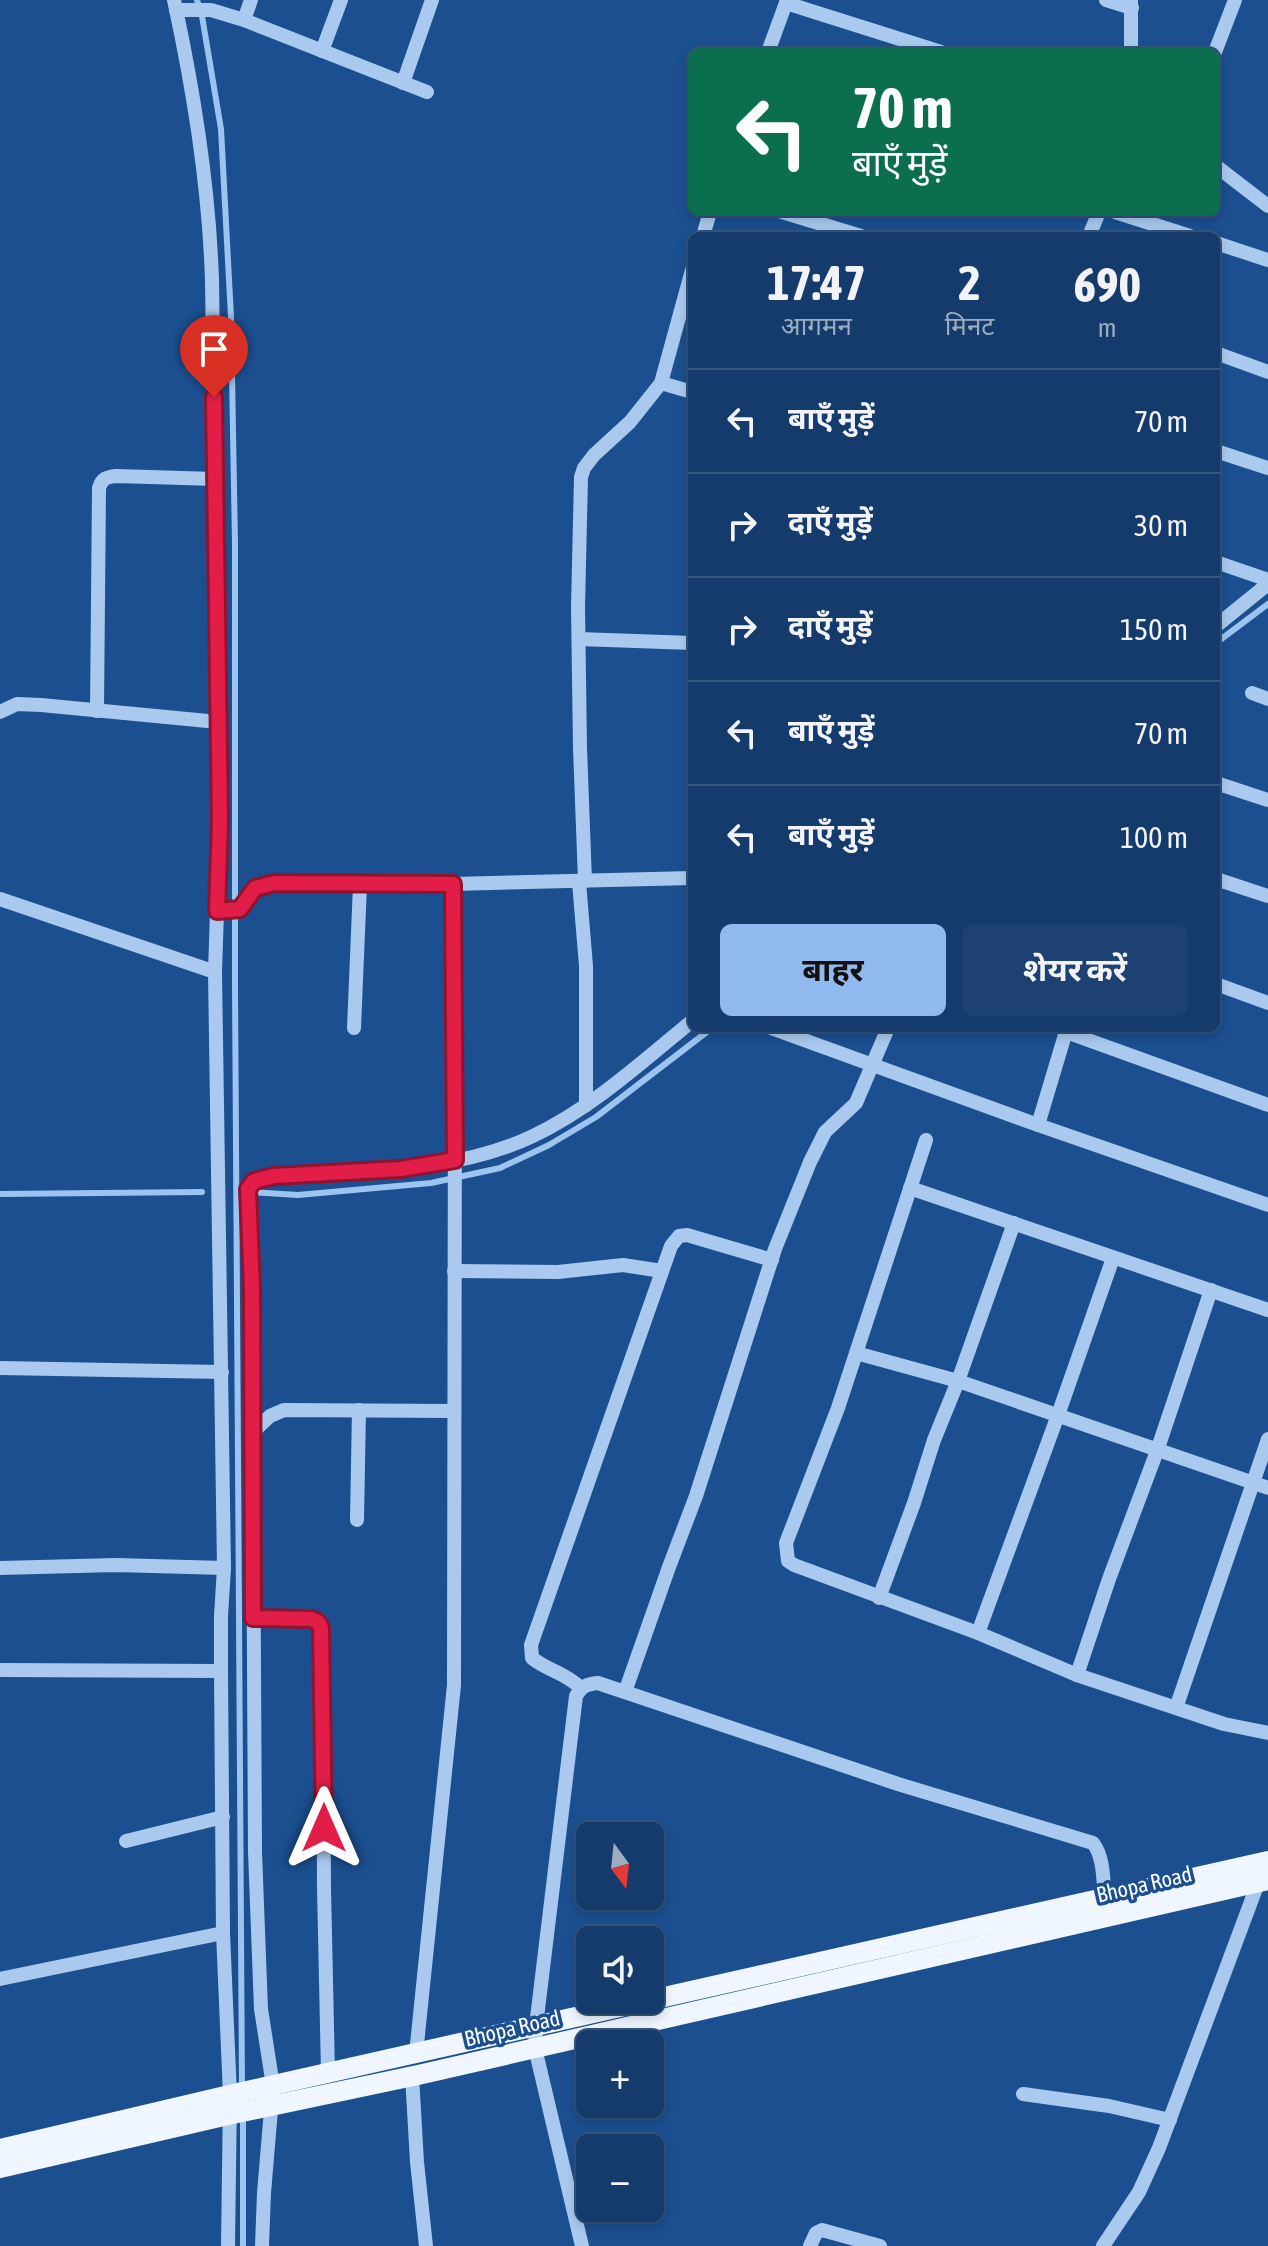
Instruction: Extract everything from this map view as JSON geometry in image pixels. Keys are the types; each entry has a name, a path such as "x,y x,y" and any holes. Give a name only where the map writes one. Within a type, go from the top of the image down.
{"main road":[{"name":"Bhopa Road","path":"268,2096 328,2073 1268,1861"},
{"name":"Bhopa Road","path":"0,2149 268,2096 412,2076 1263,1882"},
{"name":"Bhopa Road","path":"0,2168 232,2104"}],"street":[{"path":"244,20 251,0"},
{"path":"322,51 341,0"},
{"path":"403,83 432,0"},
{"path":"1106,0 1131,4 1131,48"},
{"path":"1217,48 1235,0"},
{"path":"769,48 786,2 929,48"},
{"path":"228,2246 232,2104 223,1933 221,1616 224,1568 215,972 228,911 220,821 210,222 196,116 175,5 244,20 427,92"},
{"path":"1220,169 1267,199"},
{"path":"795,216 848,232"},
{"path":"1128,216 1178,232"},
{"path":"1220,244 1268,260"},
{"path":"586,1105 579,639 581,477 594,455 630,422 661,383 688,290"},
{"path":"1220,354 1268,372"},
{"path":"661,383 688,391"},
{"path":"1220,452 1268,468"},
{"path":"97,711 101,482 116,476 215,479"},
{"path":"1220,564 1268,582 1220,623"},
{"path":"579,639 688,643"},
{"path":"1252,693 1268,699"},
{"path":"0,712 17,704 218,722"},
{"path":"1220,784 1268,800"},
{"path":"228,911 242,907 255,888 262,885 688,878"},
{"path":"1220,880 1268,896"},
{"path":"416,2054 454,1685 453,884"},
{"path":"354,1028 360,885"},
{"path":"0,899 215,972"},
{"path":"1220,985 1268,1003"},
{"path":"262,2246 268,2096 255,1852 249,1185 274,1176 454,1168 533,1136 586,1105 688,1024"},
{"path":"782,1032 1268,1205"},
{"path":"625,1692 696,1496 772,1260 817,1146 833,1123 852,1109 886,1032"},
{"path":"1038,1125 1065,1032"},
{"path":"1071,1032 1268,1105"},
{"path":"926,1140 838,1408 786,1543 788,1561 978,1633 1077,1675 1224,1724 1268,1733"},
{"path":"910,1188 1268,1310"},
{"path":"879,1598 1014,1223"},
{"path":"581,1688 569,1676 532,1658 531,1645 671,1246 679,1236 687,1235 772,1260"},
{"path":"978,1633 1113,1258"},
{"path":"454,1271 589,1271 623,1265 662,1271"},
{"path":"1077,1675 1211,1290"},
{"path":"856,1353 958,1381 1261,1486"},
{"path":"0,1368 222,1372"},
{"path":"252,1433 270,1416 284,1410 454,1411"},
{"path":"357,1520 359,1410"},
{"path":"1176,1708 1261,1486 1268,1439"},
{"path":"0,1568 116,1565 224,1568"},
{"path":"253,1618 311,1619 318,1622 323,1636 328,2073"},
{"path":"0,1670 221,1671"},
{"path":"579,2245 535,2048 576,1696 587,1684 598,1683 898,1784 1093,1843 1098,1849 1105,1898"},
{"path":"126,1841 223,1817"},
{"path":"1103,2246 1139,2192 1263,1882"},
{"path":"0,1979 223,1933"},
{"path":"412,2076 426,2246"},
{"path":"1023,2094 1109,2106 1170,2120"},
{"path":"810,2246 816,2233 822,2230 880,2246"}],"waterway":[{"path":"197,0 221,129 231,317 235,544 242,2090"},
{"path":"1220,640 1268,604"},
{"path":"249,1192 298,1195 431,1183 500,1168 549,1145 596,1117 707,1032"},
{"path":"0,1194 202,1192"},
{"path":"243,2117 243,2246"}],"route":[{"path":"214,397 220,821 217,911 237,911 255,888 275,883 453,884 455,1160 401,1169 274,1176 254,1181 248,1189 252,1289 253,1618 311,1619 318,1622 321,1628 324,1828"}]}
